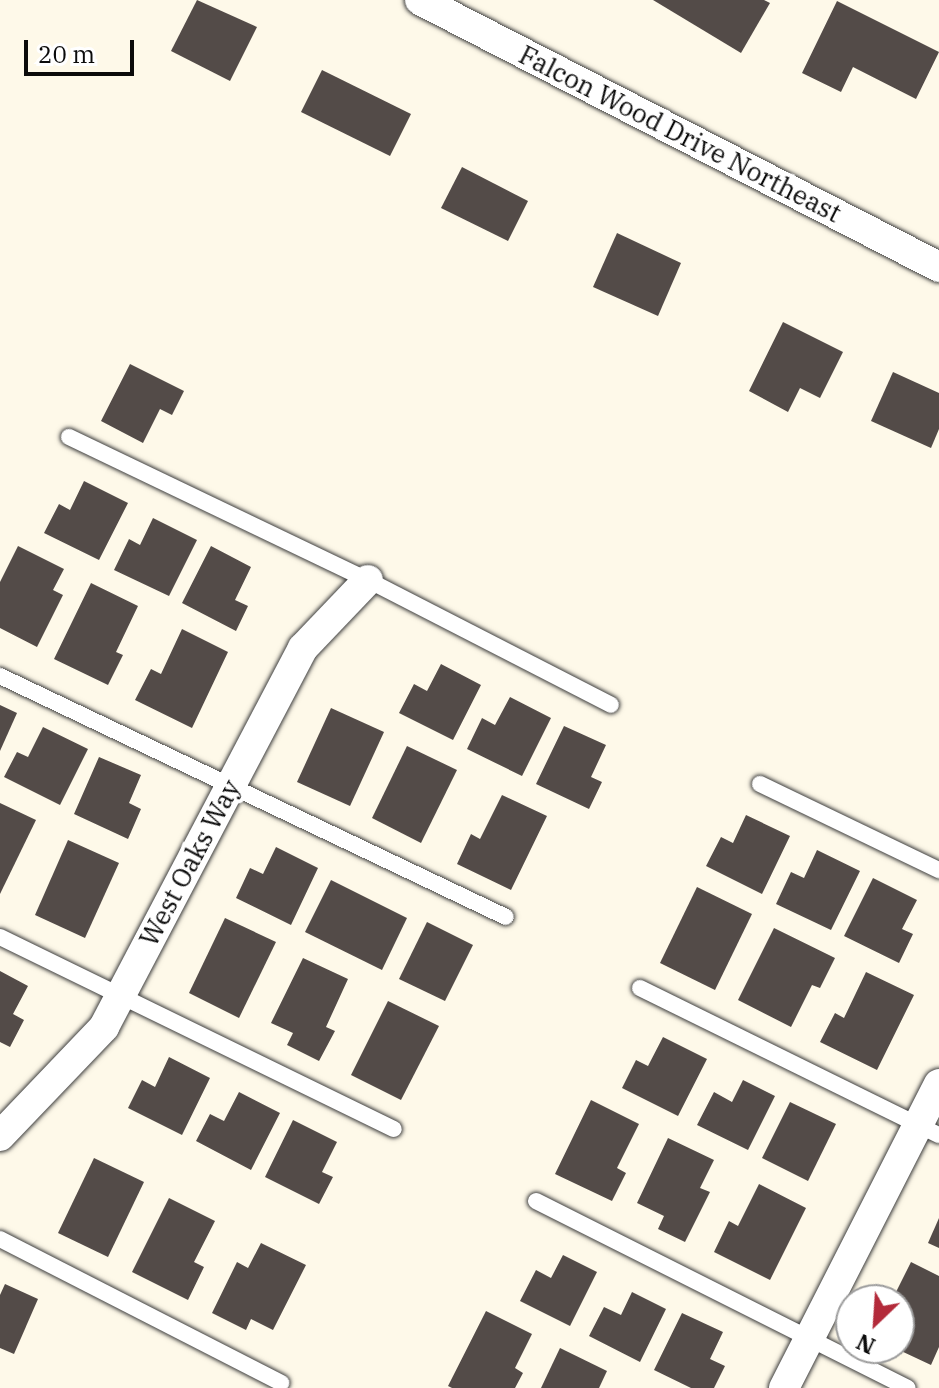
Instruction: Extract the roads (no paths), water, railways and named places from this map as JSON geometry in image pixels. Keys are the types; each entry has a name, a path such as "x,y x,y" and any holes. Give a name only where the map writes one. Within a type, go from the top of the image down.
{"street":[{"name":"Falcon Wood Drive Northeast","path":"420,0 939,267"},
{"name":"West Oaks Way","path":"0,1136 104,1027 303,648 368,580"},
{"path":"784,1388 929,1130 939,1084"}],"lane":[{"path":"69,437 368,580 611,705"},
{"path":"0,676 229,788 506,917"},
{"path":"760,784 939,870"},
{"path":"0,937 394,1129"},
{"path":"640,988 929,1130"},
{"path":"536,1201 908,1388"},
{"path":"0,1239 281,1383"}]}
